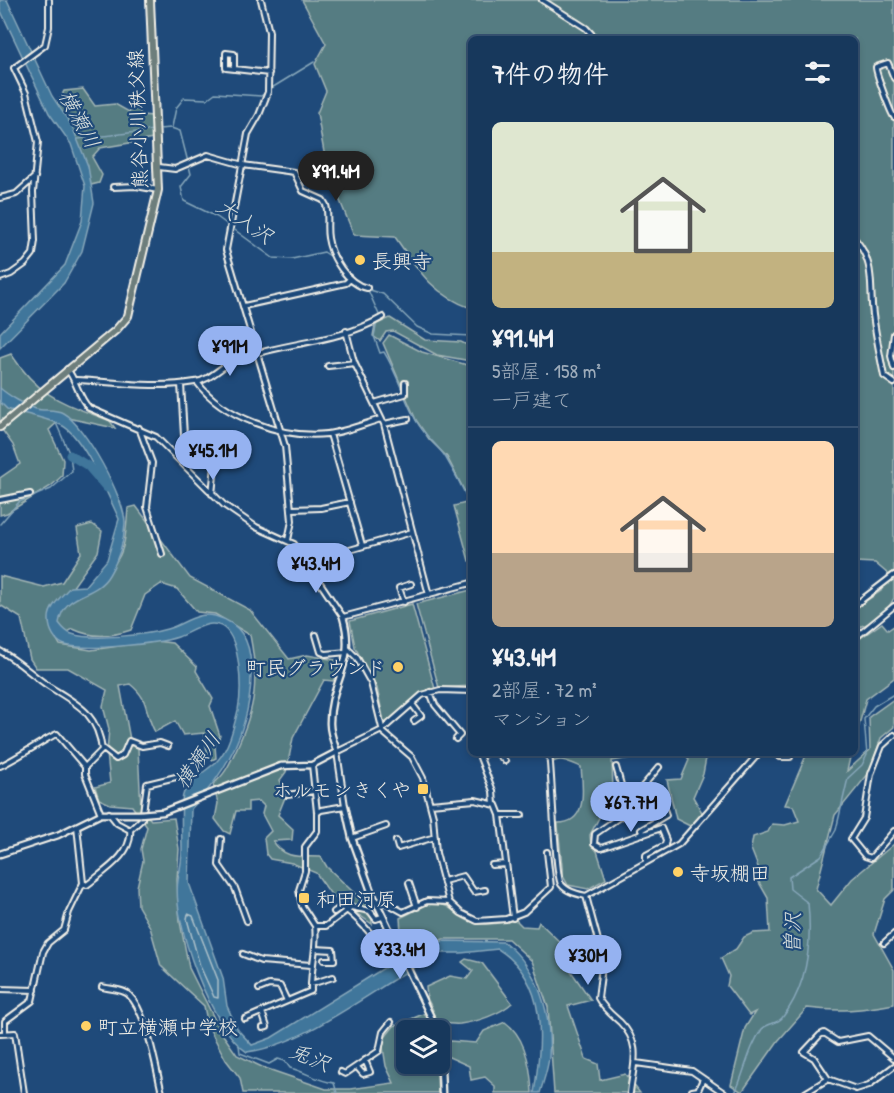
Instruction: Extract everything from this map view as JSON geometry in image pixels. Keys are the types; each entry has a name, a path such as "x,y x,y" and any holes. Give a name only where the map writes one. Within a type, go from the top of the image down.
{"main road":[{"name":"熊谷小川秩父線","path":"0,427 67,368 116,330 128,316 158,190 159,166 155,130 150,0"}],"street":[{"path":"0,278 17,271 33,254 38,142 26,93 15,74 17,65 39,52 45,45 48,33 49,0"},
{"path":"261,0 269,32 268,92 248,134 226,250 228,263 244,306 287,454 292,529 288,540"},
{"path":"542,0 586,28 593,36"},
{"path":"234,69 234,54 226,53 226,68 234,69 269,73"},
{"path":"894,78 888,63 876,67 874,73 887,96 889,111 894,117"},
{"path":"159,166 175,168 208,155 243,165 294,172 303,191 323,200 328,210 328,241 348,281"},
{"path":"0,198 16,195 35,177"},
{"path":"113,186 136,186 158,190"},
{"path":"858,242 865,250 871,268 873,312 884,376 894,383"},
{"path":"244,306 348,281 367,288"},
{"path":"76,380 148,386 197,382 212,376 235,359 313,342 382,317"},
{"path":"346,331 355,363 382,422 429,595"},
{"path":"894,334 891,356 894,368"},
{"path":"328,366 355,363"},
{"path":"67,368 76,380 84,403 89,408 139,428 160,440 212,495 256,526 298,547 343,617 348,651 330,713 330,728 337,752 352,838 382,917 432,1020"},
{"path":"197,382 230,413 280,429 330,434 382,422 408,419"},
{"path":"374,403 405,393 405,383"},
{"path":"180,460 185,453 181,384"},
{"path":"139,428 152,463 147,507 162,554"},
{"path":"330,434 362,545"},
{"path":"184,438 218,441"},
{"path":"185,453 216,456 212,495"},
{"path":"0,500 30,494"},
{"path":"291,510 321,508 350,502"},
{"path":"308,562 412,532"},
{"path":"858,603 894,575"},
{"path":"404,602 399,588 411,584"},
{"path":"343,617 468,584"},
{"path":"858,636 894,606"},
{"path":"316,635 321,652 326,654 348,651 357,658 371,683 382,730 388,738 412,757 423,778 449,902 461,913 477,921 513,918 530,907 551,887 547,852"},
{"path":"0,651 49,686 77,702 96,727 102,747 116,759 123,755 129,741 142,746 160,743 168,746"},
{"path":"0,854 77,826 101,814 163,812 281,766 312,765 382,730 430,692 468,691"},
{"path":"430,692 435,705 459,735 456,740"},
{"path":"412,704 421,716 414,721"},
{"path":"0,766 21,757 54,733 85,767 85,774 101,814"},
{"path":"894,735 882,746 871,774 864,818 851,839 865,856 871,858 894,831"},
{"path":"85,767 98,755 102,747"},
{"path":"479,756 493,790 494,804 500,815 513,918"},
{"path":"500,756 505,761"},
{"path":"549,756 554,794 557,875 565,888 586,896"},
{"path":"586,896 679,844 752,765 757,756"},
{"path":"778,756 790,757"},
{"path":"245,1019 311,991 315,927 302,906 299,890 305,871 305,847 317,831 312,765"},
{"path":"616,767 628,811"},
{"path":"627,805 659,767"},
{"path":"130,830 140,823 143,817 147,784 180,776"},
{"path":"286,795 314,791"},
{"path":"430,804 475,800 494,804"},
{"path":"317,813 321,810 345,806"},
{"path":"642,834 643,828 666,815 666,811 659,808 628,811 595,834 594,844 601,848 661,828 666,840 665,845 646,855 646,861"},
{"path":"109,812 117,823 130,830"},
{"path":"500,815 522,814"},
{"path":"24,1093 18,1040 15,1034 2,1034 5,1021 32,1001 43,952 48,943 64,930 69,912 83,883 77,826"},
{"path":"352,838 386,826"},
{"path":"83,883 87,885 124,853 130,841 130,830"},
{"path":"396,841 399,848 435,837"},
{"path":"221,839 219,864 235,888 247,921"},
{"path":"492,865 506,864"},
{"path":"444,881 463,876 474,892 485,890"},
{"path":"410,883 417,907"},
{"path":"586,896 603,959 598,998 628,1031 635,1047 636,1063 630,1093"},
{"path":"375,901 386,902 403,912 427,901 449,902"},
{"path":"334,912 341,907 346,909 369,930 373,938"},
{"path":"315,927 326,926 346,909 358,907 370,911 376,919 382,917"},
{"path":"884,943 894,934"},
{"path":"315,949 333,950 334,960 324,960"},
{"path":"243,954 261,961 311,965"},
{"path":"311,984 333,977"},
{"path":"259,989 269,985 280,986 287,1001"},
{"path":"102,987 125,992 132,999 149,1039 162,1093"},
{"path":"0,989 35,990"},
{"path":"262,1012 267,1027 263,1028"},
{"path":"341,1072 345,1074 379,1051 383,1032 391,1022"},
{"path":"894,1058 868,1036 838,1042 824,1033 804,1052 814,1058 828,1079 856,1091 869,1085 894,1066"},
{"path":"357,1067 363,1074 370,1072 365,1060"},
{"path":"636,1063 692,1071 724,1093"},
{"path":"441,1074 442,1093"},
{"path":"692,1091 698,1090 703,1078"},
{"path":"805,1093 828,1079"}],"green space":[{"path":"302,0 894,0 894,598 883,613 873,621 858,626 858,606 881,591 888,574 875,563 858,562 858,36 468,36 468,307 446,296 427,280 395,237 354,235 327,169 317,113 326,91 315,64 326,44"},
{"path":"83,89 95,106 115,104 129,112 138,107 141,115 153,116 153,139 100,148 92,157 102,175 99,183 91,185 57,105 64,91"},
{"path":"390,318 425,340 461,342 468,346 468,360 437,355 393,331 386,332 380,341 373,336 375,325"},
{"path":"389,335 422,352 468,365 468,498 447,457 429,439 416,420 383,343"},
{"path":"11,354 32,381 43,390 65,403 110,421 115,428 63,417 49,430 63,460 62,476 51,486 0,515 0,478 20,464 13,445 0,427 0,358"},
{"path":"468,502 468,557 454,506"},
{"path":"136,506 190,578 250,610 289,659 307,655 342,661 333,681 324,680 293,738 286,772 280,780 286,795 278,815 293,829 292,840 273,841 283,851 294,856 321,857 327,867 371,909 372,924 332,896 316,873 292,863 270,859 266,854 264,838 271,831 262,814 264,806 259,801 248,802 248,811 236,811 230,834 224,831 215,819 218,803 213,784 232,760 252,707 255,680 250,635 215,614 197,612 177,589 161,584 145,595 131,630 101,636 73,629 56,638 60,645 91,650 155,641 172,643 197,667 196,671 213,699 210,706 220,736 215,746 216,758 212,760 207,752 204,733 183,735 175,721 155,732 144,701 137,690 130,684 120,686 131,745 138,748 141,809 151,820 174,818 179,849 177,880 180,922 189,968 221,1032 237,1055 262,1067 326,1089 350,1089 394,1083 386,1066 382,1041 396,1025 396,1074 437,1074 438,1093 243,1093 240,1078 226,1060 208,1026 204,1006 161,966 150,927 138,906 137,887 143,861 141,849 147,827 132,806 110,804 99,799 95,787 110,783 107,753 109,729 103,706 107,690 68,668 36,668 30,659 21,618 0,605 0,576 44,587 62,582 81,553 77,528 92,524 102,531 98,552 72,588 85,591 114,564 119,556 125,538 128,508"},
{"name":"町民グラウンド","path":"468,591 468,686 439,688 416,604"},
{"name":"町民グラウンド","path":"412,604 435,689 419,695 387,724 384,722 377,688 355,647 350,621"},
{"path":"882,623 888,630 894,626 894,678 866,699 858,729 858,640"},
{"path":"894,699 894,727 881,738 869,773 835,815 816,889 831,905 852,879 894,844 894,890 885,899 874,934 894,970 894,1004 850,1010 807,1008 778,1041 742,1092 731,1085 745,1028 755,1012 749,1015 727,986 729,976 721,958 736,949 744,937 753,933 770,932 768,898 757,879 760,872 751,849 753,837 768,832 772,824 785,825 799,821 793,806 785,805 806,756 850,756 847,771 870,750 869,717"},
{"path":"552,756 644,756 612,761 613,791 590,835 591,845 597,851 606,879 588,889 568,885 563,876 558,826 558,823 575,817 579,811 583,794 581,767 563,760 553,762"},
{"path":"687,756 706,756 703,774 693,797 703,814 690,826 676,819 667,780 681,779 689,760"},
{"path":"430,903 444,905 466,920 482,924 516,920 522,926 537,927 539,922 563,945 566,968 571,971 591,1000 568,1006 586,1059 598,1064 600,1080 625,1074 640,1093 554,1093 548,1007 532,961 508,939 443,939 406,956 396,935 401,932 400,918"},
{"path":"466,959 482,963 512,1003 488,1017 450,1023 450,1020 409,1020 433,1010 427,998 426,987 450,976 467,979 473,971 462,962"},
{"path":"505,1022 512,1028 523,1044 529,1064 532,1093 495,1093 495,1086 485,1077 471,1080 469,1066 450,1057 450,1041 476,1043 484,1031"}],"water":[{"path":"0,0 7,0 52,96 72,126 88,166 94,203 82,251 64,283 0,348 0,333 65,265 82,221 85,186 71,144 49,113 0,9"},
{"path":"0,388 32,407 60,412 72,420 102,463 123,512 125,523 123,537 113,569 103,583 67,605 59,623 63,628 81,636 133,635 173,627 196,617 208,615 224,619 238,628 249,649 251,687 243,726 217,778 191,809 189,883 223,978 227,1006 238,1030 252,1045 271,1038 384,968 442,941 504,942 526,965 541,994 545,1009 549,1057 540,1093 534,1093 540,1033 534,995 526,978 515,963 498,949 441,953 321,1024 271,1047 247,1052 220,1022 208,999 188,947 181,921 178,880 182,853 183,795 189,785 222,755 231,737 238,710 240,679 234,644 230,634 224,628 212,624 201,626 168,640 122,646 75,647 65,645 56,638 49,624 51,611 70,587 85,586 107,560 119,519 78,440 61,425 7,409 0,402"}],"waterway":[{"path":"270,89 314,62"},
{"path":"172,127 176,108 184,98 207,99 215,93 261,96 266,92"},
{"name":"大入沢","path":"158,129 171,128 180,131 191,174 181,187 184,201 217,217 273,258 292,259 324,252 333,258"},
{"name":"横瀬川","path":"78,139 154,130"},
{"name":"大入沢","path":"335,263 351,284 383,294 417,327 433,334 468,336"},
{"path":"368,290 380,317"},
{"path":"377,322 374,336 380,353 384,352 389,360 412,414 420,427 440,449 468,498"},
{"path":"0,524 19,502 51,489 72,471 70,455 56,423"},
{"path":"70,455 88,466 107,488"},
{"name":"曽沢","path":"735,1093 757,1037 764,1027 782,1018 798,992 803,978 808,948 808,903 790,889 789,877 821,856 836,830 848,778 862,765 867,755 864,719 874,706 894,694"},
{"name":"兎沢","path":"239,1045 240,1053 269,1064 278,1059 285,1061 290,1068 334,1083 337,1093"}],"place":[{"name":"長興寺","path":"360,260"},
{"name":"町民グラウンド","path":"398,667"},
{"name":"ホルモンきくや","path":"423,789"},
{"name":"寺坂棚田","path":"678,872"},
{"name":"和田河原","path":"304,898"},
{"name":"町立横瀬中学校","path":"86,1026"}]}
